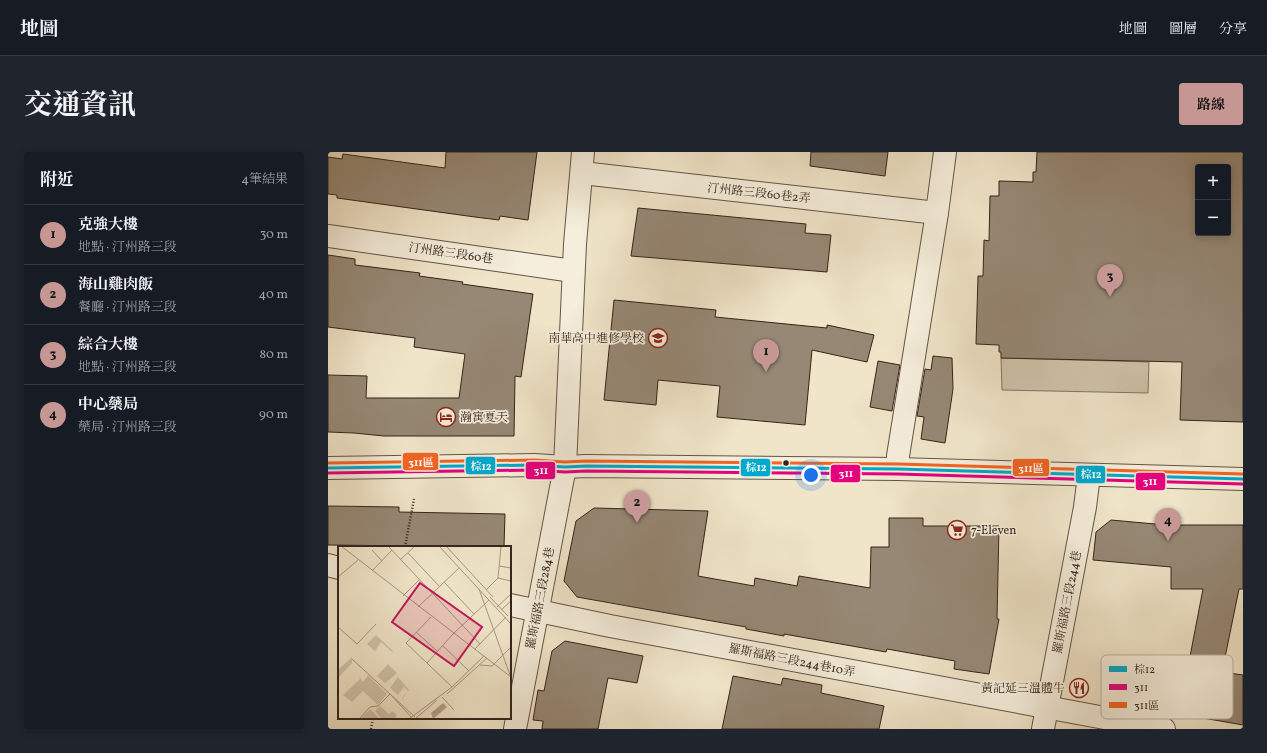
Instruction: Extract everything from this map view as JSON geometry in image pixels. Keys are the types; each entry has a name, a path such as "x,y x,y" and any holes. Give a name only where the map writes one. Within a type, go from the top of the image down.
{"street":[{"path":"898,469 898,456 937,213 945,152"},
{"path":"565,467 573,271 583,162"},
{"name":"汀州路三段60巷2弄","path":"583,162 937,213"},
{"name":"汀州路三段60巷","path":"328,236 573,271"},
{"path":"328,468 534,465 565,467 898,469 1243,479"},
{"name":"羅斯福路三段284巷","path":"515,729 565,467"},
{"name":"羅斯福路三段244巷","path":"1043,729 1085,507 1089,475"},
{"path":"328,565 338,568"},
{"name":"羅斯福路三段244巷10弄","path":"511,605 618,627 1101,717"},
{"name":"羅斯福路三段244巷10弄","path":"1110,719 1164,729"}],"path":[{"path":"405,546 414,499"},
{"path":"371,729 373,719"}],"shaded area":[{"path":"1001,358 1149,362 1148,393 1002,390"}],"building":[{"path":"446,152 537,152 528,220 500,216 499,220 475,217 337,198 337,195 328,194 328,157 342,159 343,154 445,168"},
{"path":"811,152 888,152 885,176 810,166"},
{"path":"1037,152 1243,152 1243,422 1180,420 1182,362 1001,358 999,345 976,344 978,276 983,276 984,240 989,241 990,196 999,196 999,181 1033,182 1033,172 1036,172"},
{"path":"638,208 806,224 805,233 831,235 827,272 631,256"},
{"path":"328,255 355,259 355,265 420,273 419,276 533,294 521,377 515,376 514,436 384,436 328,432 328,375 367,376 366,398 459,398 465,354 414,347 415,338 328,327"},
{"path":"614,300 716,310 715,317 827,328 827,325 874,335 867,362 812,350 805,425 717,417 720,386 658,380 656,405 604,400"},
{"path":"933,356 952,358 953,389 945,443 921,439 924,417 917,416 925,369 931,370"},
{"path":"878,361 900,365 892,411 870,407"},
{"path":"328,506 399,507 399,512 505,514 504,546 328,545"},
{"path":"594,508 708,511 698,576 754,586 755,578 797,586 799,576 870,588 871,547 889,547 889,518 923,518 923,526 999,526 997,619 999,619 989,674 954,669 955,661 887,649 886,652 784,634 784,636 746,629 746,627 577,597 564,581 576,521"},
{"path":"1111,520 1166,525 1243,525 1243,589 1239,589 1225,655 1190,655 1203,589 1171,589 1171,567 1093,560 1096,532"},
{"path":"565,641 643,656 637,683 608,678 598,729 542,729 543,721 533,720 538,690 544,691 552,651"},
{"path":"1233,674 1243,675 1243,725 1209,719 1233,719"},
{"path":"733,676 781,685 783,678 822,685 821,693 884,706 879,729 722,729"}],"transit line":[{"name":"311區","path":"328,463 534,460 565,462 898,464 1243,474"},
{"name":"棕12","path":"328,468 534,465 565,467 898,469 1243,479"},
{"name":"311","path":"328,473 534,470 565,472 898,474 1243,484"}],"place":[{"name":"綜合大樓","path":"1110,297"},
{"name":"南華高中進修學校","path":"658,338"},
{"name":"克強大樓","path":"766,372"},
{"name":"瀚寓夏天","path":"446,417"},
{"name":"海山雞肉飯","path":"637,523"},
{"name":"7-Eleven","path":"957,530"},
{"name":"中心藥局","path":"1168,541"},
{"name":"黃記延三溫體牛","path":"1079,688"}]}
